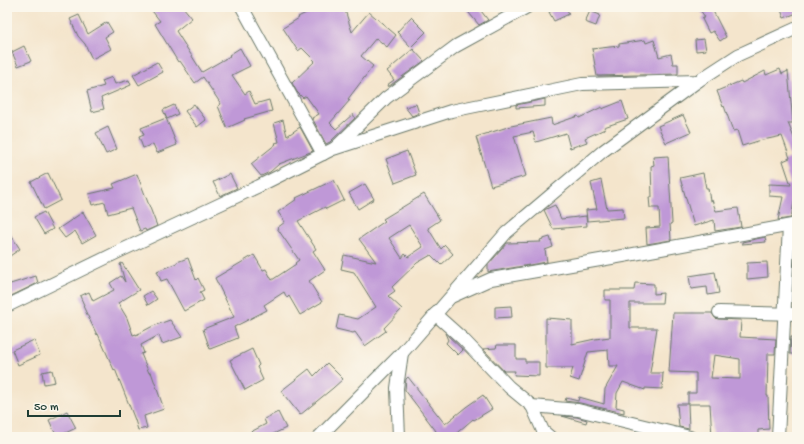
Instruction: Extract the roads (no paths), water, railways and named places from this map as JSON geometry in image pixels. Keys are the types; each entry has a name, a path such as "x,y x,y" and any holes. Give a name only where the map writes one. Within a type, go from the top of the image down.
{"street":[{"path":"242,7 328,152"},
{"path":"328,152 386,98 456,46 527,7"},
{"path":"319,437 402,353 506,233 603,151 698,81 738,55 797,28"},
{"path":"7,306 120,251 260,186 328,152 452,111 582,84 698,81"},
{"path":"449,298 491,279 793,225 785,314 778,437"},
{"path":"720,312 797,314"},
{"path":"435,314 463,339 509,387 532,406 543,431 550,437"},
{"path":"402,353 397,388 403,436"},
{"path":"532,406 578,410 690,437"}]}
